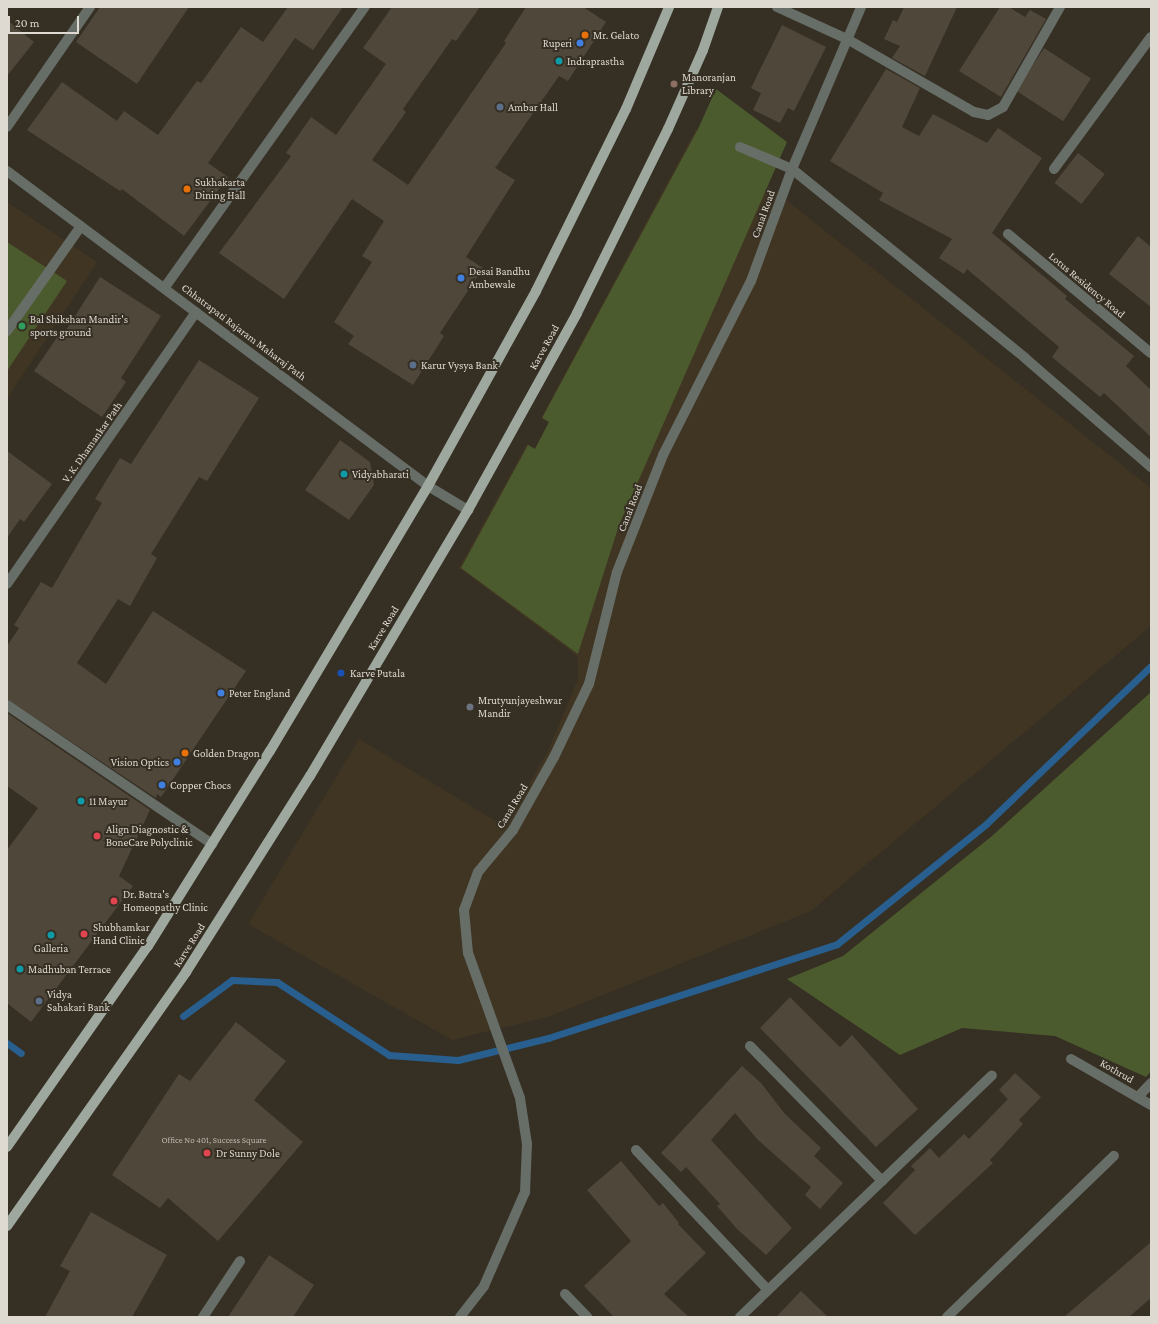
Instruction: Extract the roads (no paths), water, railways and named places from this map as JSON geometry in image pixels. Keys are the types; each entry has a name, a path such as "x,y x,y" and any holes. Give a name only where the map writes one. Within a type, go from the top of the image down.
{"main road":[{"path":"7,1147 148,946 270,751 428,486 536,291 626,108 668,7"},
{"name":"Karve Road","path":"7,1226 186,972 310,776 468,510 577,313 668,129 703,50 718,7"}],"street":[{"path":"7,127 90,7"},
{"path":"165,287 365,7"},
{"path":"777,7 847,39 974,112 988,115 1003,108 1060,7"},
{"name":"Canal Road","path":"460,1317 484,1286 525,1192 527,1144 520,1098 468,953 464,910 478,872 513,830 554,757 589,684 617,572 658,470 751,281 792,169 861,7"},
{"path":"1054,169 1151,37"},
{"path":"740,147 792,169 1025,358 1151,467"},
{"name":"Chhatrapati Rajaram Maharaj Path","path":"7,171 165,287 196,312 428,486 468,510"},
{"path":"7,332 81,226"},
{"name":"Lotus Residency Road","path":"1008,234 1151,353"},
{"name":"V. K. Dhamankar Path","path":"7,584 196,312"},
{"path":"7,705 212,844"},
{"path":"750,1046 882,1181"},
{"name":"Kothrud","path":"1071,1058 1151,1105"},
{"path":"740,1317 992,1075"},
{"path":"1138,1098 1151,1083"},
{"path":"636,1150 768,1290"},
{"path":"947,1317 1114,1156"},
{"path":"203,1317 240,1261"},
{"path":"565,1294 586,1317"}],"waterway":[{"path":"183,1016 232,980 277,982 389,1055 458,1060 548,1038 837,944 986,824 1151,666"},
{"path":"7,1043 21,1053"}],"place":[{"name":"Mr. Gelato","path":"585,35"},
{"name":"Ruperi","path":"580,43"},
{"name":"Indraprastha","path":"559,61"},
{"name":"Manoranjan Library","path":"674,84"},
{"name":"Ambar Hall","path":"500,107"},
{"name":"Sukhakarta Dining Hall","path":"187,189"},
{"name":"Desai Bandhu Ambewale","path":"461,278"},
{"name":"Bal Shikshan Mandir's sports ground","path":"22,326"},
{"name":"Karur Vysya Bank","path":"413,365"},
{"name":"Vidyabharati","path":"344,474"},
{"name":"Karve Putala","path":"341,673"},
{"name":"Peter England","path":"221,693"},
{"name":"Mrutyunjayeshwar Mandir","path":"470,707"},
{"name":"Golden Dragon","path":"185,753"},
{"name":"Vision Optics","path":"177,762"},
{"name":"Copper Chocs","path":"162,785"},
{"name":"11 Mayur","path":"81,801"},
{"name":"Align Diagnostic & BoneCare Polyclinic","path":"97,836"},
{"name":"Dr. Batra's Homeopathy Clinic","path":"114,901"},
{"name":"Shubhamkar Hand Clinic","path":"84,934"},
{"name":"Galleria","path":"51,935"},
{"name":"Madhuban Terrace","path":"20,969"},
{"name":"Vidya Sahakari Bank","path":"39,1001"},
{"name":"Dr Sunny Dole","path":"207,1153"}]}
